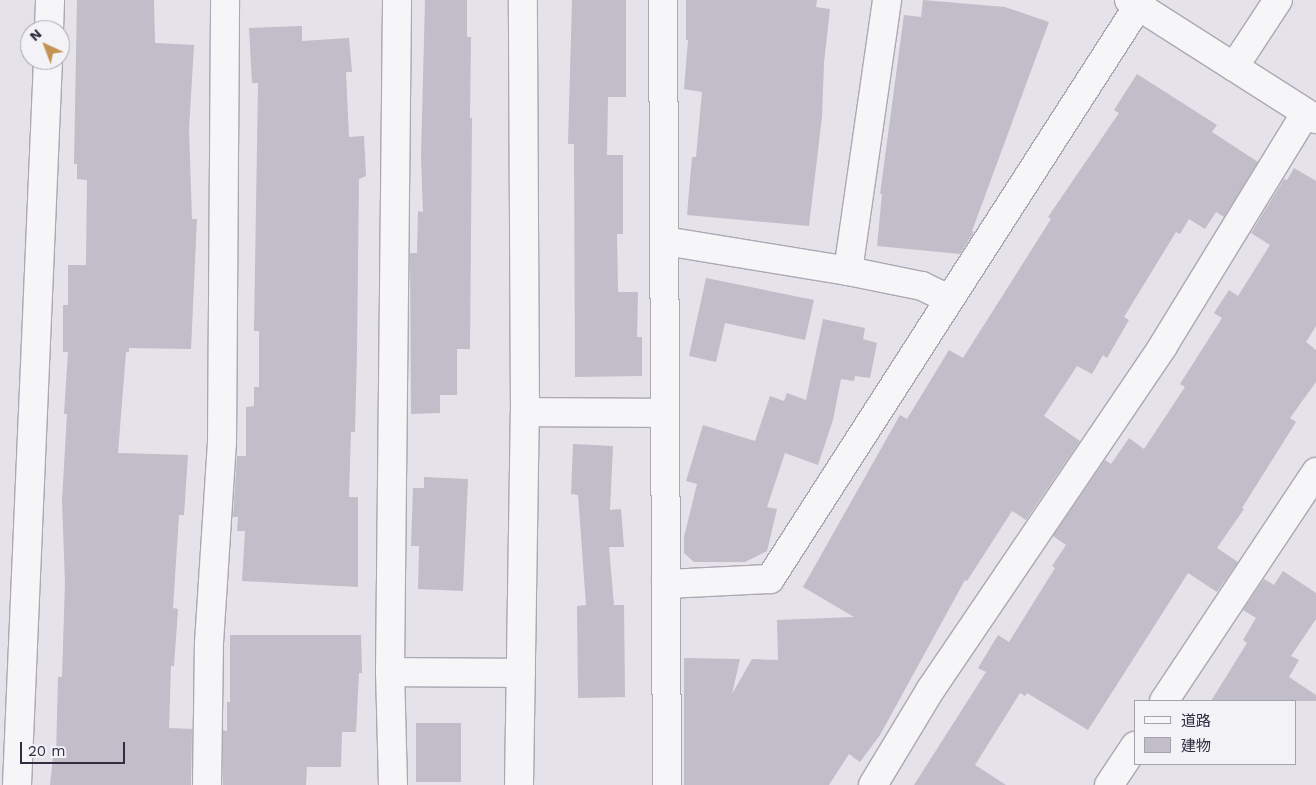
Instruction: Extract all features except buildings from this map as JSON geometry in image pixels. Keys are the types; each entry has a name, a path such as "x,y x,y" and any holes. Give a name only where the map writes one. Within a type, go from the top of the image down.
{"street":[{"path":"49,20 50,0"},
{"path":"207,785 209,643 222,443 225,0"},
{"path":"393,785 390,672 397,0"},
{"path":"520,785 525,412 523,0"},
{"path":"663,0 667,785"},
{"path":"848,271 887,0"},
{"path":"1234,67 1278,0"},
{"path":"666,584 770,579 1137,2 1311,116 1163,346 931,689 873,785"},
{"path":"17,785 48,70"},
{"path":"665,241 848,271 922,286 949,299"},
{"path":"525,412 664,413"},
{"path":"1165,700 1316,472"},
{"path":"390,672 521,673"},
{"path":"1109,785 1134,748"}]}
